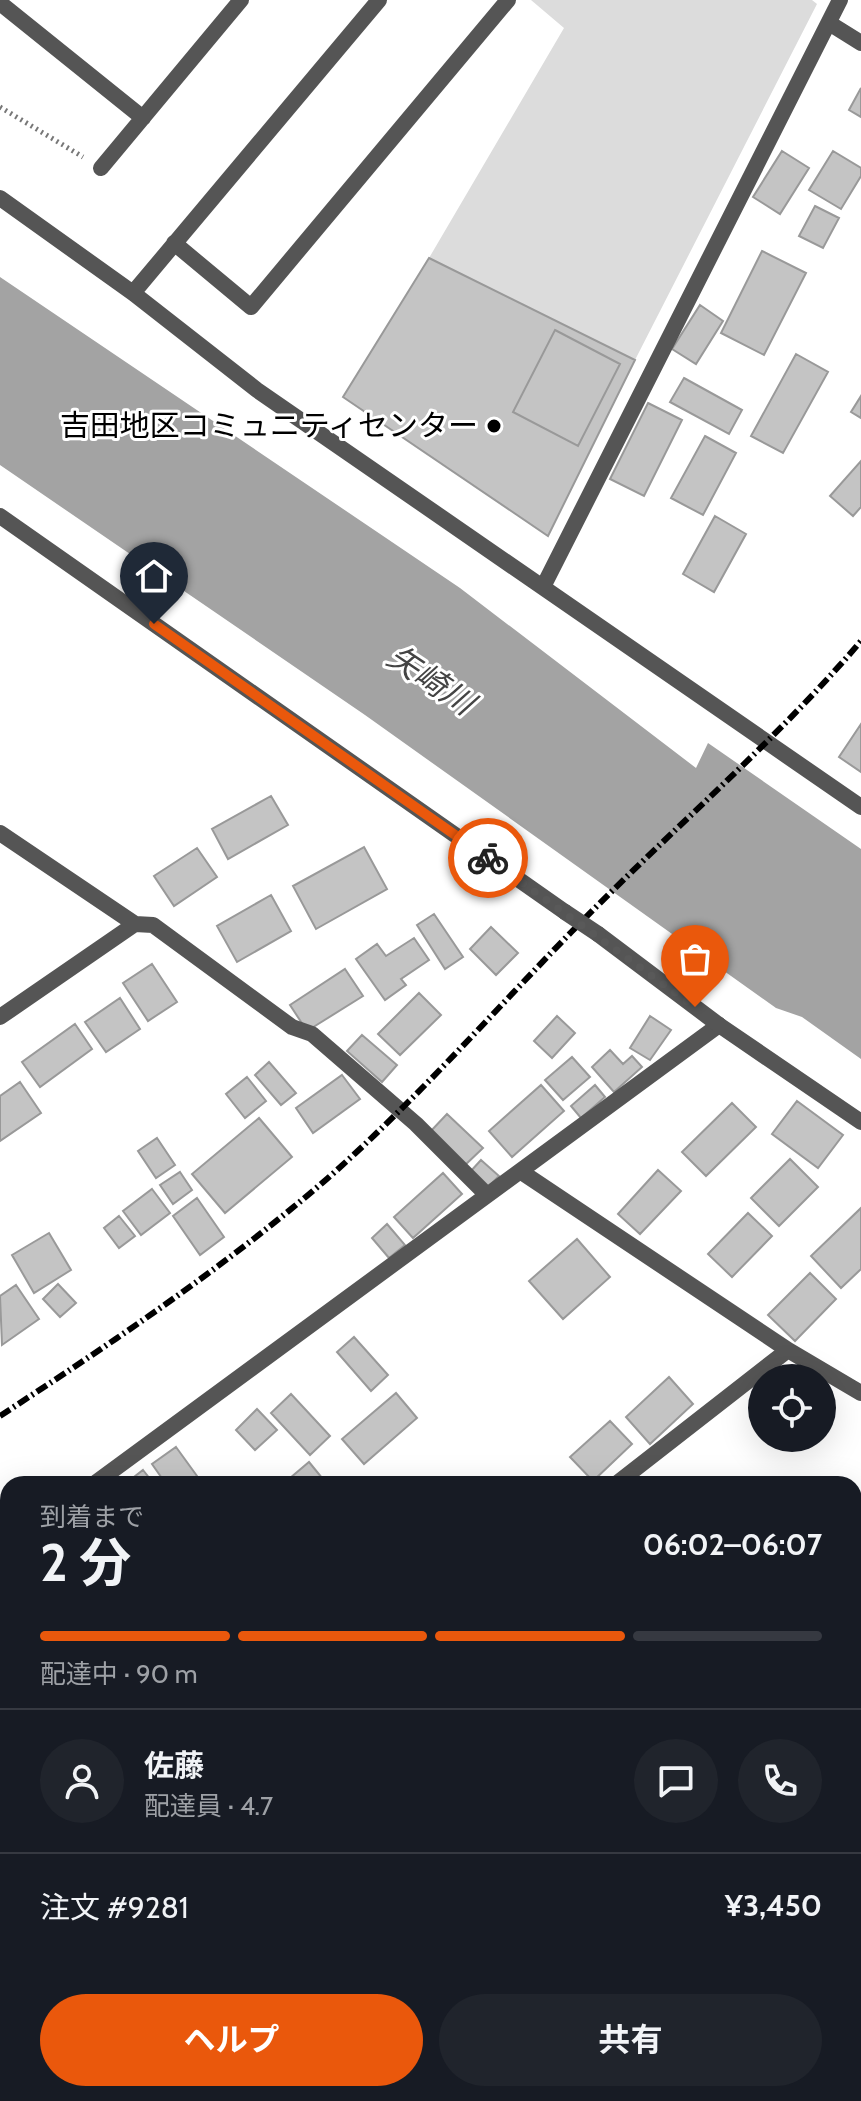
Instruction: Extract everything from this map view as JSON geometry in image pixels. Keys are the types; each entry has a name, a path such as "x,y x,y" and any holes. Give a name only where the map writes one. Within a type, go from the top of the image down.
{"street":[{"path":"101,168 241,0"},
{"path":"133,293 379,0"},
{"path":"174,243 251,307 508,0"},
{"path":"544,585 840,0"},
{"path":"0,3 143,118"},
{"path":"829,23 861,43"},
{"path":"0,198 133,293 257,390 544,585 861,807"},
{"path":"0,516 598,934 719,1025 861,1122"},
{"path":"0,833 135,924 153,925 292,1027 312,1034 416,1124 487,1195"},
{"path":"0,1017 135,924"},
{"path":"105,1476 719,1025"},
{"path":"520,1171 788,1350 861,1393"},
{"path":"626,1476 788,1350"}],"path":[{"path":"0,107 101,168"}],"shaded area":[{"path":"531,0 812,0 817,4 635,360 429,258 564,28"}],"water":[{"name":"矢崎川","path":"0,277 460,588 696,768 708,743 861,849 861,1059 802,1017 776,1008 365,715 0,465"}],"building":[{"path":"861,88 861,117 849,110"},
{"path":"782,151 809,168 780,214 753,197"},
{"path":"833,151 861,168 861,176 841,209 809,190"},
{"path":"815,206 839,218 823,248 799,236"},
{"path":"762,251 806,273 764,355 721,333"},
{"name":"吉田地区コミュニティセンター","path":"429,258 635,360 548,536 343,397"},
{"path":"700,305 723,321 696,364 672,349"},
{"name":"吉田地区コミュニティセンター","path":"555,330 620,364 578,446 513,412"},
{"path":"796,354 828,372 783,453 751,436"},
{"path":"684,378 742,410 729,434 670,402"},
{"path":"861,396 861,418 851,412"},
{"path":"648,403 682,420 644,496 610,479"},
{"path":"705,436 736,453 703,515 671,498"},
{"path":"861,461 861,507 853,516 830,496"},
{"path":"715,516 746,534 714,592 683,574"},
{"path":"861,724 861,772 839,757"},
{"path":"271,796 288,825 228,859 212,829"},
{"path":"364,847 387,889 316,929 293,886"},
{"path":"197,848 217,877 174,906 154,876"},
{"path":"271,895 291,931 237,962 217,926"},
{"path":"434,914 463,957 445,969 417,925"},
{"path":"491,927 518,953 496,975 470,949"},
{"path":"414,938 429,960 401,979 406,985 385,1000 356,959 377,944 386,956"},
{"path":"152,964 177,1002 148,1021 123,983"},
{"path":"345,969 363,996 307,1031 290,1005"},
{"path":"419,993 441,1015 400,1055 378,1034"},
{"path":"120,998 140,1029 106,1052 85,1022"},
{"path":"557,1016 575,1033 552,1058 534,1041"},
{"path":"650,1016 671,1030 650,1060 630,1048"},
{"path":"75,1024 92,1049 40,1087 22,1062"},
{"path":"362,1035 397,1065 382,1082 347,1051"},
{"path":"610,1050 623,1064 632,1056 642,1067 614,1092 592,1067"},
{"path":"572,1057 590,1077 563,1100 545,1080"},
{"path":"269,1062 296,1093 281,1105 255,1075"},
{"path":"342,1075 360,1099 313,1133 296,1108"},
{"path":"247,1077 266,1101 245,1118 226,1094"},
{"path":"20,1082 41,1113 0,1141 0,1096"},
{"path":"541,1085 564,1111 512,1157 489,1131"},
{"path":"595,1085 605,1097 581,1118 571,1106"},
{"path":"797,1101 843,1135 818,1168 772,1134"},
{"path":"732,1103 756,1127 706,1176 682,1152"},
{"path":"447,1114 483,1148 464,1166 429,1133"},
{"path":"259,1118 292,1157 225,1213 192,1174"},
{"path":"157,1138 175,1165 156,1178 138,1151"},
{"path":"790,1159 818,1187 779,1226 751,1198"},
{"path":"481,1160 499,1176 487,1188 470,1172"},
{"path":"658,1170 681,1191 640,1234 618,1214"},
{"path":"180,1172 192,1190 173,1204 160,1185"},
{"path":"443,1173 462,1194 413,1238 394,1217"},
{"path":"152,1189 170,1213 141,1235 123,1211"},
{"path":"197,1198 224,1237 200,1255 173,1216"},
{"path":"861,1208 861,1269 841,1288 811,1256"},
{"path":"748,1213 772,1236 732,1277 708,1254"},
{"path":"119,1216 135,1236 119,1248 104,1228"},
{"path":"387,1224 405,1245 389,1258 372,1238"},
{"path":"49,1233 71,1270 34,1293 12,1255"},
{"path":"577,1239 610,1277 563,1319 529,1281"},
{"path":"810,1273 836,1299 795,1341 768,1315"},
{"path":"58,1284 76,1303 60,1317 43,1299"},
{"path":"16,1285 39,1319 2,1345 0,1296"},
{"path":"354,1337 388,1375 371,1391 337,1352"},
{"path":"669,1377 693,1404 650,1444 626,1417"},
{"path":"396,1393 417,1418 364,1464 342,1439"},
{"path":"291,1394 330,1436 310,1455 271,1413"},
{"path":"257,1409 277,1430 255,1450 236,1430"},
{"path":"610,1421 632,1444 598,1476 588,1476 570,1457"},
{"path":"176,1447 197,1476 160,1476 152,1464"},
{"path":"309,1462 320,1476 292,1476"}],"railway":[{"path":"0,1416 209,1273 328,1178 431,1079 596,907 765,744 861,641"}],"way so far":[{"path":"488,858 598,934 695,1007"}],"place":[{"name":"吉田地区コミュニティセンター","path":"494,426"}],"route":[{"path":"154,624 488,858"}]}
